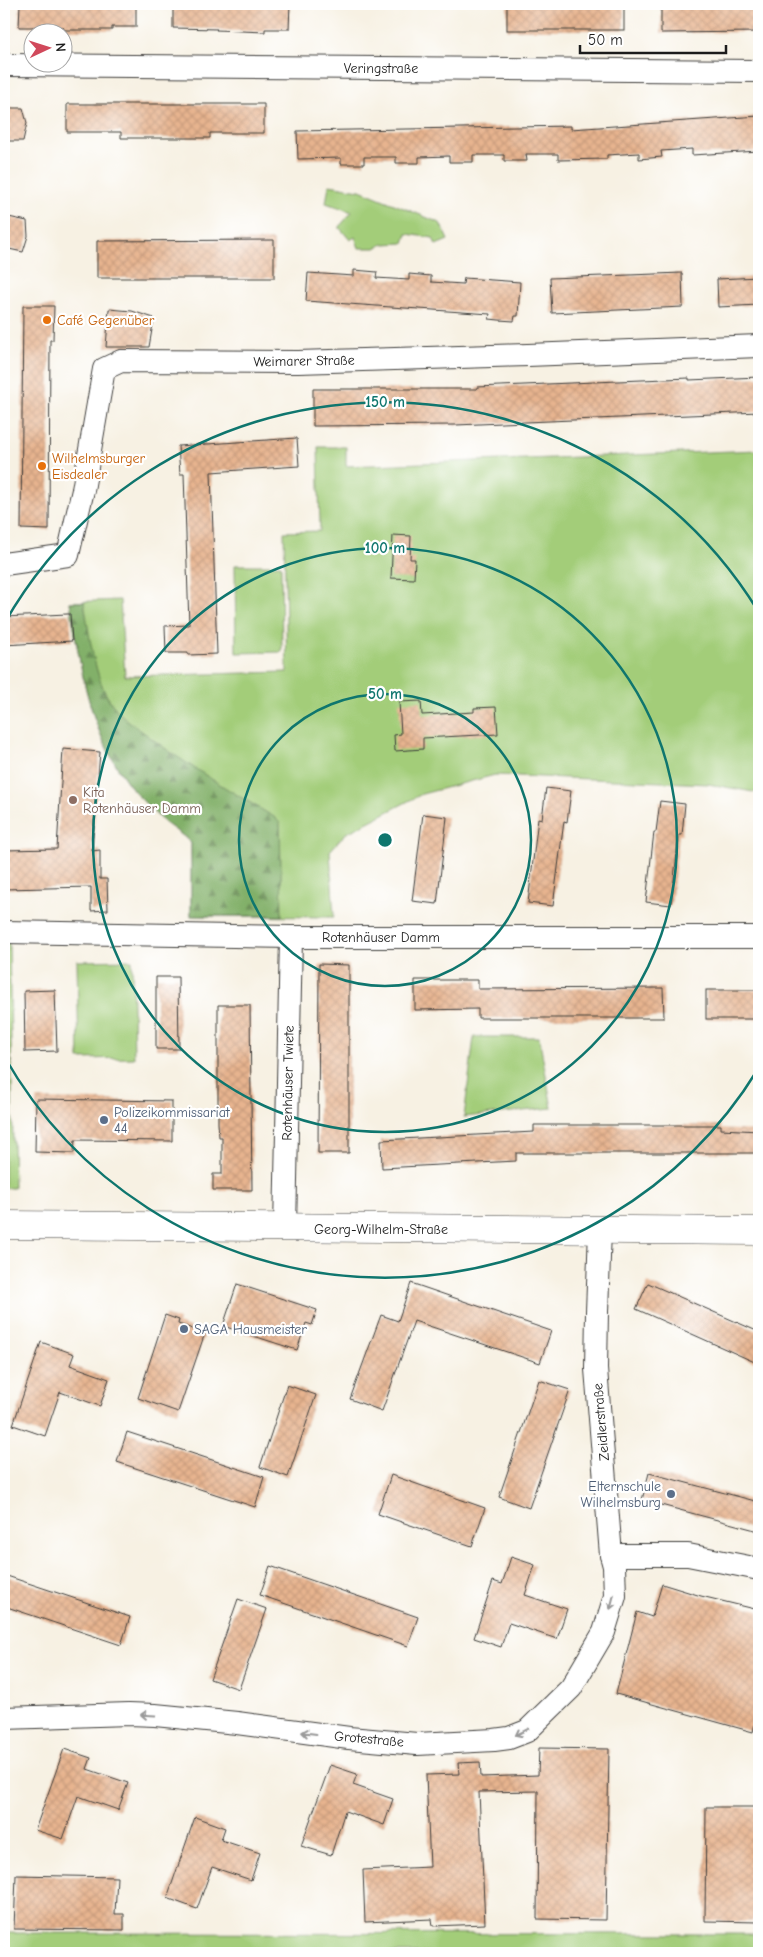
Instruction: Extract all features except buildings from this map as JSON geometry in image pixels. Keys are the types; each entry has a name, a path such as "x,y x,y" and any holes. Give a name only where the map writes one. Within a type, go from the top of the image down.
{"street":[{"name":"Veringstraße","path":"4,65 759,71"},
{"name":"Weimarer Straße","path":"4,564 68,555 83,490 104,369 121,361 298,362 759,346"},
{"name":"Rotenhäuser Damm","path":"4,932 291,937 759,937"},
{"name":"Rotenhäuser Twiete","path":"286,1229 291,937"},
{"name":"Georg-Wilhelm-Straße","path":"4,1225 759,1232"},
{"name":"Zeidlerstraße","path":"600,1230 596,1370 611,1555"},
{"path":"611,1555 688,1555 759,1569"},
{"name":"Grotestraße","path":"4,1718 129,1714 237,1723 349,1738 417,1744 509,1738 527,1731 571,1688 604,1632 614,1596 614,1566 611,1555"}],"green space":[{"path":"329,185 360,190 440,223 448,240 436,245 433,238 407,234 404,243 384,244 375,248 359,248 355,237 350,240 339,227 352,212 326,203"},
{"path":"318,447 346,447 346,466 759,450 759,793 708,784 495,775 422,794 345,834 330,851 334,917 191,916 191,843 155,813 135,792 119,771 107,748 89,702 78,653 70,602 120,600 125,676 287,672 284,532 320,531"},
{"path":"235,565 281,565 282,652 236,653"},
{"path":"70,602 84,602 90,641 101,682 112,704 121,715 169,751 274,817 280,823 282,916 191,916 191,843 164,822 135,792 119,771 107,748 89,702 78,653"},
{"path":"4,941 9,941 14,1188 4,1188"},
{"path":"132,960 134,1058 79,1059 77,961"},
{"path":"474,1037 539,1037 552,1108 464,1117"},
{"path":"4,1933 759,1934 759,1953 4,1953"}],"place":[{"name":"Café Gegenüber","path":"47,320"},
{"name":"Wilhelmsburger Eisdealer","path":"42,466"},
{"name":"Kita Rotenhäuser Damm","path":"73,800"},
{"name":"Polizeikommissariat 44","path":"104,1120"},
{"name":"SAGA Hausmeister","path":"184,1329"},
{"name":"Elternschule Wilhelmsburg","path":"671,1494"}]}
